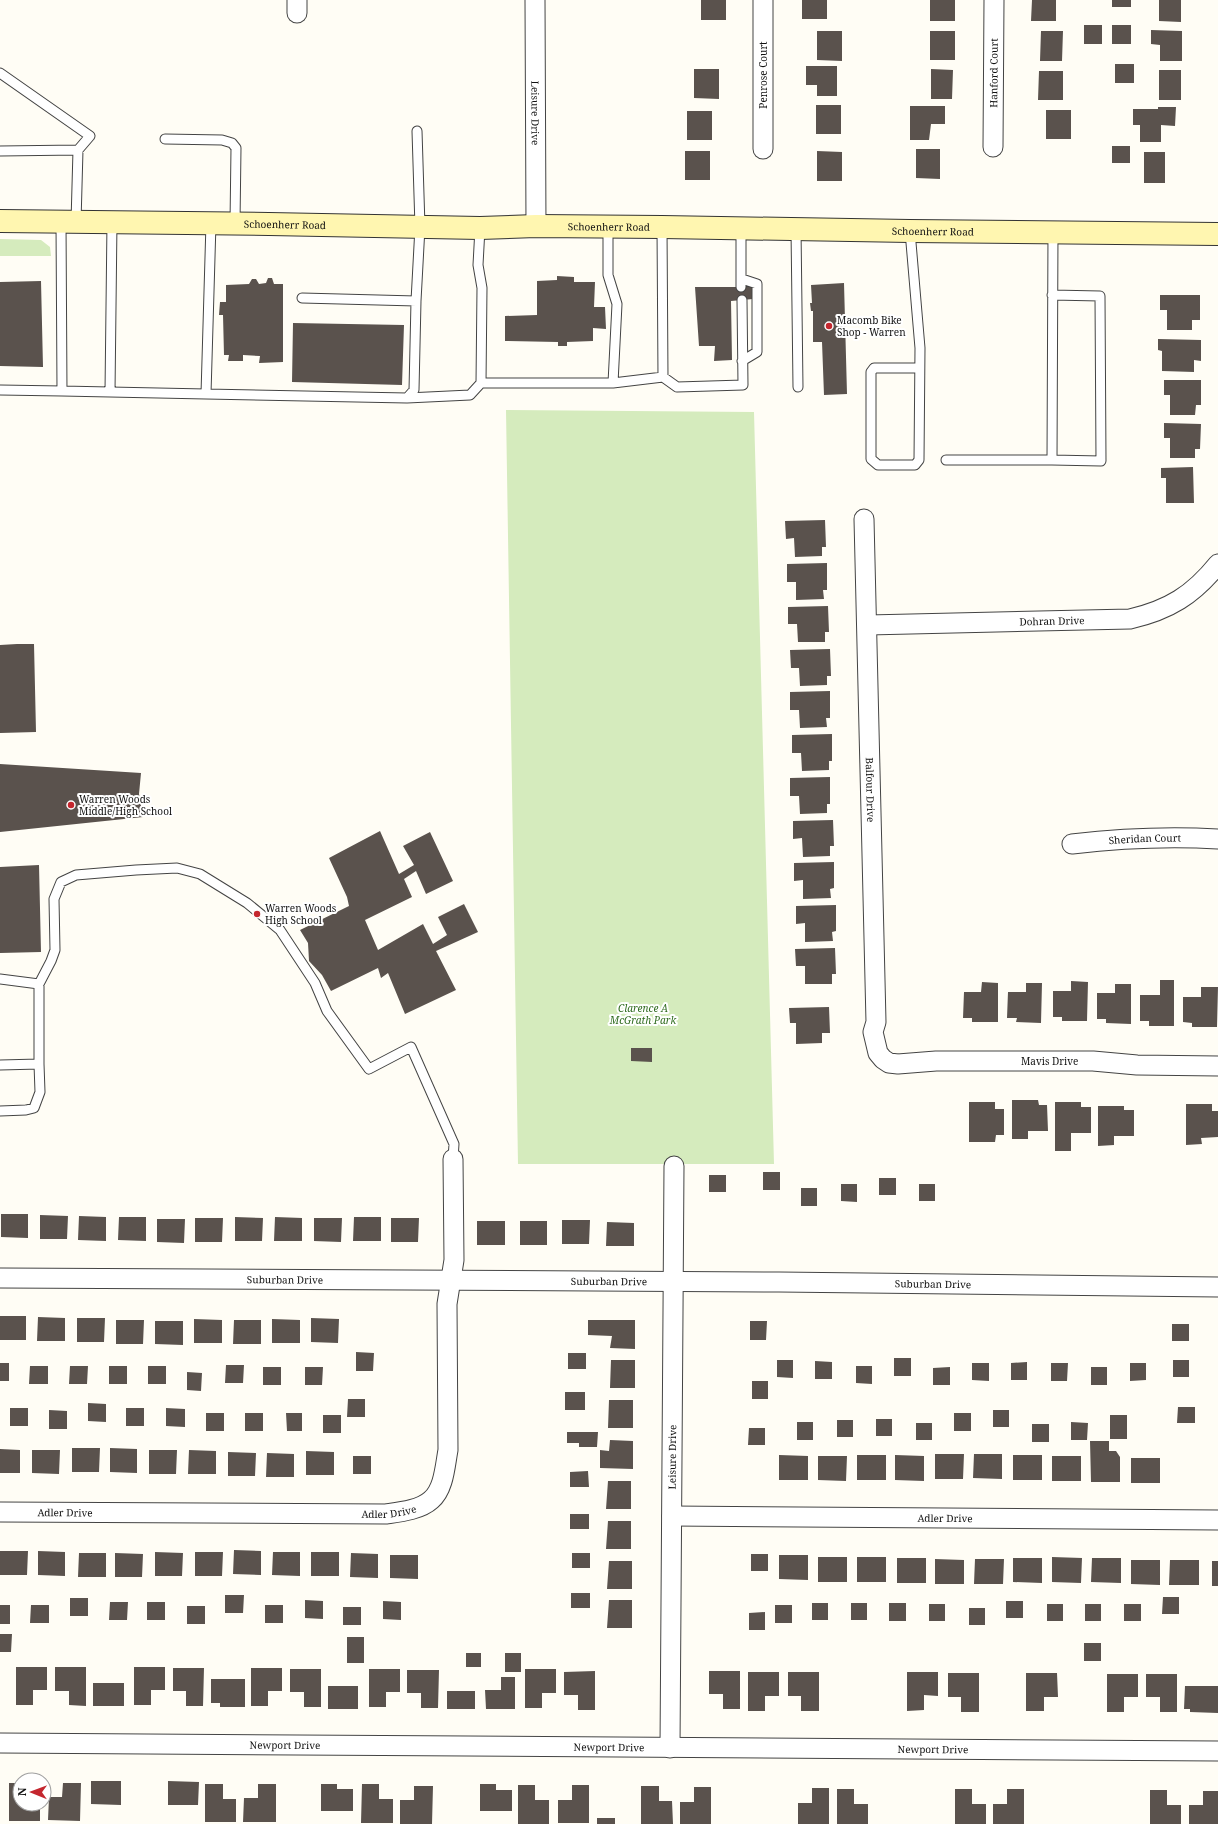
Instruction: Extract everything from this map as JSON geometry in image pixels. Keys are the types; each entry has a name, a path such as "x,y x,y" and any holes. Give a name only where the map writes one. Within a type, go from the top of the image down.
{"main road":[{"name":"Schoenherr Road","path":"0,221 235,223 480,228 536,226 608,228 662,227 1218,234"}],"street":[{"name":"Leisure Drive","path":"535,0 536,226"},
{"name":"Penrose Court","path":"762,149 763,0"},
{"name":"Hanford Court","path":"993,147 994,0"},
{"name":"Balfour Drive","path":"864,519 868,625 876,1022 873,1032 878,1053 883,1059"},
{"name":"Dohran Drive","path":"868,625 1130,619 1157,611 1183,598 1205,580 1218,564"},
{"name":"Sheridan Court","path":"1072,844 1125,838 1173,837 1218,839"},
{"name":"Mavis Drive","path":"883,1059 890,1063 898,1064 936,1061 1093,1061 1137,1065 1218,1066"},
{"name":"Adler Drive","path":"0,1512 386,1514 405,1511 431,1500 440,1487 448,1450 447,1304 454,1260 453,1159"},
{"name":"Leisure Drive","path":"670,1748 674,1166"},
{"name":"Suburban Drive","path":"0,1278 1218,1287"},
{"name":"Adler Drive","path":"672,1516 1218,1520"},
{"name":"Newport Drive","path":"0,1743 1218,1751"}],"lane":[{"path":"1,77 90,136 78,150 69,222 62,391"},
{"path":"407,398 414,390 416,301 420,227 417,131"},
{"path":"165,139 222,140 232,143 236,148 235,223"},
{"path":"0,151 78,150"},
{"path":"110,392 112,222"},
{"path":"206,394 211,223"},
{"path":"662,227 663,377"},
{"path":"0,390 407,398 470,395 481,383 482,288 478,264 480,228"},
{"path":"608,228 608,275 617,304 613,383"},
{"path":"741,228 742,283 756,284 757,352 742,361"},
{"path":"796,229 798,387"},
{"path":"910,231 920,348 920,368 919,460 915,465 878,465 872,459 871,372 874,368 920,368"},
{"path":"1052,232 1052,460"},
{"path":"946,460 1101,461 1100,296 1052,296"},
{"path":"302,298 416,301"},
{"path":"481,383 613,383 663,377 678,387 743,385 742,300"},
{"path":"0,1111 26,1110 34,1108 40,1092 39,984 51,962 55,950 54,899 61,882 76,875 177,868 200,874 247,903 280,930 315,983 327,1011 369,1068 410,1047 454,1144 453,1159"},
{"path":"0,979 39,984"},
{"path":"0,1065 39,1064"}],"green space":[{"path":"0,239 41,240 50,247 51,256 0,256"},
{"name":"Clarence A McGrath Park","path":"506,410 754,412 774,1164 518,1164"}],"building":[{"path":"701,0 726,0 726,20 701,20"},
{"path":"802,0 827,0 827,19 802,19"},
{"path":"930,0 955,0 955,21 930,21"},
{"path":"1032,0 1056,0 1056,21 1031,21"},
{"path":"1112,0 1131,0 1131,7 1112,7"},
{"path":"1159,0 1181,0 1181,22 1159,21"},
{"path":"1084,25 1102,25 1102,44 1084,44"},
{"path":"1112,25 1131,25 1131,44 1112,44"},
{"path":"1151,30 1182,31 1182,61 1160,61 1160,45 1151,44"},
{"path":"817,31 842,31 842,61 817,60"},
{"path":"930,31 955,31 955,60 930,60"},
{"path":"1041,31 1063,31 1062,61 1040,61"},
{"path":"1115,64 1134,64 1134,83 1115,83"},
{"path":"806,66 837,66 837,96 817,96 817,85 806,85"},
{"path":"694,69 719,69 719,99 694,98"},
{"path":"931,69 953,70 952,99 931,99"},
{"path":"1159,70 1181,70 1181,100 1159,100"},
{"path":"1039,71 1063,71 1063,100 1038,100"},
{"path":"816,105 841,105 841,134 816,134"},
{"path":"910,106 945,106 945,124 931,124 929,140 910,140"},
{"path":"1158,107 1176,107 1175,126 1161,125 1161,142 1140,142 1140,125 1133,125 1133,109 1158,109"},
{"path":"1046,110 1071,110 1071,139 1046,139"},
{"path":"687,111 712,111 712,140 687,140"},
{"path":"1112,146 1130,146 1130,163 1112,163"},
{"path":"916,149 940,149 940,179 916,178"},
{"path":"685,151 710,151 710,180 685,180"},
{"path":"817,151 842,152 842,181 817,181"},
{"path":"1144,152 1165,152 1165,183 1144,183"},
{"path":"557,276 574,277 574,282 595,282 594,307 605,307 606,329 593,328 593,341 567,342 567,346 558,346 558,342 505,341 505,316 537,315 537,281 557,280"},
{"path":"268,278 272,278 274,284 283,284 283,362 259,363 260,356 243,355 243,361 228,361 229,355 224,355 223,315 219,315 220,302 226,302 226,285 249,284 252,279 256,279 259,284 266,283"},
{"path":"41,281 43,367 0,366 0,282"},
{"name":"Macomb Bike Shop - Warren","path":"844,283 847,394 824,395 822,342 813,342 813,311 811,311 810,303 812,303 811,285"},
{"path":"695,287 753,287 753,299 731,301 732,360 714,361 715,346 699,346"},
{"path":"1160,295 1200,295 1200,320 1192,320 1192,330 1167,330 1167,310 1160,310"},
{"path":"293,323 404,325 402,385 292,382"},
{"path":"1158,339 1201,340 1201,361 1194,360 1194,372 1162,371 1162,351 1158,350"},
{"path":"1164,380 1201,380 1201,405 1196,405 1195,415 1170,415 1170,395 1164,395"},
{"path":"1164,423 1201,424 1200,449 1195,449 1195,458 1170,458 1170,438 1164,438"},
{"path":"1193,467 1194,503 1166,503 1166,478 1161,478 1161,468"},
{"path":"825,520 826,547 822,547 822,556 795,557 794,538 786,539 785,521"},
{"path":"827,563 827,590 823,590 824,599 796,600 796,582 787,582 787,564"},
{"path":"828,606 829,632 825,632 825,642 798,642 797,624 788,624 788,607"},
{"path":"34,644 36,732 0,733 0,645"},
{"path":"830,649 831,676 827,676 827,685 800,686 799,668 791,668 790,650"},
{"path":"830,691 830,718 826,718 827,727 800,728 799,710 790,710 790,692"},
{"path":"832,734 832,761 829,761 829,770 802,771 801,753 792,753 792,735"},
{"name":"Warren Woods Middle/High School","path":"0,764 141,773 139,794 143,817 0,832"},
{"path":"830,777 830,804 827,804 827,813 800,814 799,796 790,796 790,778"},
{"path":"833,820 834,846 830,846 830,856 803,857 802,838 793,839 793,821"},
{"path":"380,831 399,874 414,865 403,846 430,832 453,881 426,894 416,871 404,879 412,897 365,920 378,950 423,924 433,944 447,935 438,917 464,904 478,932 436,951 456,990 405,1014 388,973 381,978 378,968 331,991 322,975 309,961 308,943 300,930 349,906 347,897 329,858"},
{"path":"834,862 834,888 830,889 831,898 803,899 803,880 794,881 794,863"},
{"path":"39,865 41,952 0,953 0,867"},
{"path":"836,905 836,931 832,932 833,941 805,942 805,923 796,924 796,906"},
{"path":"835,948 836,974 832,974 832,984 805,984 805,966 796,966 795,949"},
{"path":"1160,980 1174,980 1174,1026 1149,1026 1149,1021 1140,1021 1140,995 1160,995"},
{"path":"1071,981 1088,982 1087,1021 1062,1021 1062,1017 1053,1017 1053,991 1071,991"},
{"path":"982,982 998,983 998,1022 972,1022 972,1018 963,1018 964,992 981,992"},
{"path":"1026,983 1042,983 1041,1023 1016,1022 1017,1018 1007,1018 1008,992 1026,992"},
{"path":"1115,984 1131,984 1131,1024 1106,1023 1106,1019 1097,1019 1097,993 1115,993"},
{"path":"1201,987 1218,987 1217,1027 1192,1027 1192,1023 1183,1022 1183,997 1201,997"},
{"path":"829,1007 830,1033 822,1033 822,1043 796,1044 796,1023 790,1023 789,1008"},
{"path":"631,1048 652,1048 652,1062 631,1061"},
{"path":"1012,1100 1038,1100 1039,1105 1047,1105 1048,1131 1028,1131 1028,1139 1012,1139"},
{"path":"969,1102 995,1102 995,1109 1004,1109 1004,1135 996,1135 995,1142 969,1142"},
{"path":"1055,1102 1081,1102 1081,1107 1091,1107 1091,1133 1071,1133 1071,1151 1055,1151"},
{"path":"1186,1104 1212,1104 1212,1111 1218,1111 1218,1137 1201,1138 1202,1144 1186,1145"},
{"path":"1098,1106 1124,1106 1124,1110 1134,1110 1134,1136 1114,1136 1114,1145 1098,1146"},
{"path":"763,1172 780,1172 780,1190 763,1190"},
{"path":"709,1175 726,1175 726,1192 709,1192"},
{"path":"879,1178 896,1178 896,1195 879,1195"},
{"path":"841,1184 857,1184 857,1202 841,1201"},
{"path":"919,1184 935,1184 935,1201 919,1201"},
{"path":"801,1188 817,1188 817,1206 801,1206"},
{"path":"1,1214 28,1214 28,1238 1,1237"},
{"path":"40,1215 68,1216 67,1239 40,1239"},
{"path":"79,1216 106,1217 106,1241 78,1240"},
{"path":"119,1217 146,1217 146,1241 118,1240"},
{"path":"235,1217 263,1218 262,1241 235,1241"},
{"path":"275,1217 302,1218 302,1241 274,1241"},
{"path":"354,1217 381,1217 381,1241 353,1241"},
{"path":"195,1218 223,1218 222,1242 195,1242"},
{"path":"314,1218 342,1218 341,1242 314,1241"},
{"path":"391,1218 419,1218 418,1242 391,1242"},
{"path":"157,1219 185,1219 184,1243 157,1242"},
{"path":"562,1220 590,1220 589,1244 562,1244"},
{"path":"477,1221 505,1221 505,1245 477,1245"},
{"path":"520,1221 547,1221 547,1245 520,1245"},
{"path":"607,1222 634,1223 634,1246 606,1246"},
{"path":"0,1316 26,1316 26,1340 0,1340"},
{"path":"38,1317 65,1318 65,1341 37,1341"},
{"path":"77,1318 105,1318 104,1342 77,1342"},
{"path":"311,1318 339,1319 338,1343 311,1342"},
{"path":"194,1319 222,1320 222,1343 194,1343"},
{"path":"272,1319 300,1320 300,1343 272,1343"},
{"path":"116,1320 144,1320 143,1344 116,1344"},
{"path":"234,1320 261,1320 261,1344 233,1344"},
{"path":"588,1320 635,1320 635,1349 610,1348 612,1336 588,1335"},
{"path":"155,1321 183,1321 183,1345 155,1344"},
{"path":"750,1321 767,1321 766,1340 750,1340"},
{"path":"1172,1324 1189,1324 1189,1341 1172,1341"},
{"path":"356,1352 374,1353 373,1371 356,1371"},
{"path":"568,1353 586,1353 586,1369 568,1369"},
{"path":"894,1358 911,1358 911,1376 894,1376"},
{"path":"611,1360 635,1360 635,1388 610,1388"},
{"path":"777,1360 793,1360 793,1378 777,1377"},
{"path":"1173,1360 1189,1360 1189,1377 1173,1377"},
{"path":"815,1361 832,1362 832,1379 815,1379"},
{"path":"1027,1362 1027,1380 1011,1380 1011,1363"},
{"path":"0,1363 9,1363 9,1381 0,1381"},
{"path":"972,1363 989,1363 989,1381 972,1380"},
{"path":"1051,1363 1068,1363 1067,1381 1051,1381"},
{"path":"1130,1363 1146,1363 1146,1380 1130,1381"},
{"path":"226,1365 244,1365 243,1383 225,1383"},
{"path":"30,1366 48,1366 48,1384 29,1384"},
{"path":"70,1366 88,1366 87,1384 69,1384"},
{"path":"109,1366 127,1366 127,1384 109,1384"},
{"path":"148,1366 166,1366 166,1384 148,1384"},
{"path":"856,1366 872,1366 872,1384 856,1383"},
{"path":"263,1367 281,1367 281,1385 263,1385"},
{"path":"305,1367 323,1367 322,1385 305,1385"},
{"path":"950,1367 950,1385 933,1385 933,1368"},
{"path":"1091,1367 1107,1367 1107,1385 1091,1385"},
{"path":"187,1372 202,1373 201,1391 187,1390"},
{"path":"752,1381 768,1381 768,1399 752,1399"},
{"path":"565,1392 585,1392 585,1410 565,1410"},
{"path":"348,1399 365,1399 365,1417 347,1417"},
{"path":"609,1400 633,1400 633,1428 608,1428"},
{"path":"88,1403 106,1404 106,1422 88,1421"},
{"path":"1178,1407 1195,1407 1195,1423 1177,1423"},
{"path":"10,1408 28,1408 28,1426 10,1426"},
{"path":"126,1408 144,1408 144,1426 126,1426"},
{"path":"166,1408 185,1409 185,1427 166,1426"},
{"path":"49,1410 67,1411 67,1429 49,1429"},
{"path":"993,1410 1009,1410 1009,1427 993,1427"},
{"path":"206,1413 224,1413 224,1431 206,1431"},
{"path":"245,1413 263,1413 263,1431 245,1431"},
{"path":"286,1413 302,1413 302,1431 287,1431"},
{"path":"954,1413 971,1413 971,1431 954,1431"},
{"path":"323,1415 341,1415 341,1433 323,1433"},
{"path":"1110,1415 1127,1415 1127,1439 1110,1439"},
{"path":"876,1419 892,1419 892,1436 876,1436"},
{"path":"837,1420 853,1420 853,1437 837,1437"},
{"path":"797,1422 813,1422 813,1440 797,1440"},
{"path":"1071,1422 1088,1423 1087,1440 1071,1440"},
{"path":"916,1423 932,1423 932,1440 916,1440"},
{"path":"1032,1424 1049,1424 1049,1442 1032,1442"},
{"path":"749,1428 765,1428 765,1445 748,1445"},
{"path":"567,1432 598,1432 597,1447 579,1447 579,1443 567,1443"},
{"path":"610,1440 633,1441 633,1469 600,1468 600,1450 609,1451"},
{"path":"1090,1441 1109,1441 1109,1451 1116,1451 1120,1457 1120,1482 1091,1482"},
{"path":"72,1448 100,1448 99,1472 72,1472"},
{"path":"110,1448 137,1449 137,1473 110,1472"},
{"path":"0,1449 20,1450 20,1473 0,1473"},
{"path":"32,1450 60,1450 59,1474 32,1473"},
{"path":"149,1450 177,1450 176,1474 149,1474"},
{"path":"189,1450 216,1451 216,1474 188,1474"},
{"path":"306,1451 334,1452 334,1475 306,1475"},
{"path":"228,1452 256,1453 255,1476 228,1476"},
{"path":"267,1453 294,1454 294,1477 266,1477"},
{"path":"935,1454 964,1454 963,1479 935,1479"},
{"path":"974,1454 1002,1454 1002,1479 973,1478"},
{"path":"779,1455 808,1456 808,1480 779,1480"},
{"path":"857,1455 886,1455 886,1480 857,1480"},
{"path":"895,1455 924,1456 924,1481 895,1480"},
{"path":"1013,1455 1042,1455 1042,1480 1013,1480"},
{"path":"353,1456 371,1456 371,1474 353,1474"},
{"path":"818,1456 847,1456 846,1481 818,1480"},
{"path":"1052,1456 1081,1456 1081,1481 1052,1481"},
{"path":"1131,1458 1160,1458 1160,1483 1131,1483"},
{"path":"588,1471 589,1487 570,1487 570,1472"},
{"path":"608,1481 631,1481 631,1509 606,1509"},
{"path":"570,1514 589,1514 589,1529 570,1529"},
{"path":"608,1521 631,1521 631,1549 606,1549"},
{"path":"234,1550 261,1551 261,1575 233,1574"},
{"path":"0,1551 28,1551 27,1575 0,1575"},
{"path":"38,1551 65,1552 65,1576 38,1575"},
{"path":"155,1552 183,1553 182,1576 155,1576"},
{"path":"195,1552 223,1552 222,1576 195,1576"},
{"path":"273,1552 300,1552 300,1576 272,1575"},
{"path":"311,1552 339,1552 339,1576 311,1576"},
{"path":"79,1553 106,1553 106,1577 78,1577"},
{"path":"115,1553 143,1554 142,1577 115,1577"},
{"path":"351,1553 378,1554 378,1578 350,1577"},
{"path":"572,1553 590,1553 590,1568 572,1568"},
{"path":"751,1554 768,1554 768,1571 751,1571"},
{"path":"390,1555 418,1555 418,1579 390,1578"},
{"path":"779,1555 808,1555 808,1580 779,1579"},
{"path":"818,1557 847,1557 847,1582 818,1582"},
{"path":"857,1557 886,1557 886,1582 857,1582"},
{"path":"1052,1557 1082,1558 1081,1583 1052,1582"},
{"path":"897,1558 926,1558 926,1583 897,1583"},
{"path":"1013,1558 1042,1558 1042,1583 1013,1582"},
{"path":"1092,1558 1121,1558 1121,1583 1091,1582"},
{"path":"935,1559 964,1560 964,1584 935,1584"},
{"path":"975,1559 1004,1559 1003,1584 974,1584"},
{"path":"1131,1560 1160,1560 1160,1585 1131,1584"},
{"path":"1170,1560 1199,1560 1199,1585 1169,1585"},
{"path":"609,1561 632,1561 632,1589 607,1589"},
{"path":"1212,1561 1218,1561 1218,1586 1212,1586"},
{"path":"571,1593 590,1593 590,1608 571,1608"},
{"path":"225,1595 244,1595 243,1613 225,1613"},
{"path":"1163,1597 1179,1597 1179,1614 1162,1614"},
{"path":"70,1598 88,1598 88,1616 70,1616"},
{"path":"305,1600 323,1601 323,1619 305,1618"},
{"path":"609,1600 632,1600 632,1628 607,1628"},
{"path":"383,1601 401,1602 401,1620 383,1619"},
{"path":"1006,1601 1023,1601 1023,1618 1006,1618"},
{"path":"110,1602 128,1602 127,1620 109,1620"},
{"path":"147,1602 165,1602 165,1620 147,1620"},
{"path":"812,1603 828,1603 828,1620 812,1620"},
{"path":"851,1603 867,1603 867,1620 851,1620"},
{"path":"889,1603 906,1603 906,1621 889,1621"},
{"path":"929,1604 945,1604 945,1621 929,1621"},
{"path":"1047,1604 1063,1604 1063,1621 1047,1621"},
{"path":"1085,1604 1101,1604 1101,1621 1085,1621"},
{"path":"1124,1604 1141,1604 1141,1621 1124,1621"},
{"path":"0,1605 10,1605 10,1624 0,1624"},
{"path":"31,1605 49,1605 49,1623 30,1623"},
{"path":"265,1605 283,1605 283,1623 265,1623"},
{"path":"775,1605 792,1605 792,1623 775,1623"},
{"path":"187,1606 205,1606 205,1624 187,1624"},
{"path":"343,1607 361,1607 361,1625 343,1625"},
{"path":"969,1608 985,1608 985,1625 969,1625"},
{"path":"765,1612 765,1630 749,1630 749,1613"},
{"path":"0,1634 12,1634 11,1652 0,1652"},
{"path":"347,1637 364,1637 364,1663 347,1663"},
{"path":"1084,1643 1101,1643 1101,1661 1084,1661"},
{"path":"466,1653 481,1653 481,1667 466,1667"},
{"path":"505,1653 521,1653 521,1672 505,1672"},
{"path":"16,1667 47,1667 47,1690 33,1690 33,1705 16,1705"},
{"path":"55,1667 86,1667 86,1706 69,1705 69,1691 55,1691"},
{"path":"134,1667 165,1667 165,1690 151,1690 151,1705 134,1705"},
{"path":"173,1668 204,1668 203,1706 186,1706 186,1691 173,1691"},
{"path":"251,1668 282,1668 282,1691 268,1691 268,1706 251,1706"},
{"path":"290,1669 321,1669 321,1707 304,1707 304,1692 290,1692"},
{"path":"369,1669 400,1669 400,1692 386,1692 386,1707 369,1707"},
{"path":"525,1669 556,1669 556,1693 542,1693 542,1708 525,1708"},
{"path":"407,1670 439,1670 438,1708 421,1708 421,1693 407,1693"},
{"path":"595,1671 595,1710 578,1710 578,1695 564,1695 564,1672"},
{"path":"709,1671 740,1671 740,1709 723,1709 723,1694 709,1694"},
{"path":"748,1672 779,1672 779,1696 765,1696 765,1711 748,1711"},
{"path":"788,1672 819,1672 819,1711 801,1711 801,1696 788,1696"},
{"path":"907,1672 938,1672 938,1696 924,1695 924,1710 907,1711"},
{"path":"948,1673 979,1673 979,1712 961,1712 961,1697 948,1697"},
{"path":"1026,1673 1057,1673 1058,1697 1044,1697 1044,1711 1026,1711"},
{"path":"1107,1674 1138,1674 1138,1697 1124,1697 1124,1712 1107,1712"},
{"path":"1146,1674 1177,1674 1177,1712 1160,1712 1160,1697 1146,1697"},
{"path":"501,1677 515,1677 515,1709 486,1709 485,1690 501,1690"},
{"path":"211,1679 245,1679 245,1707 220,1707 220,1703 211,1703"},
{"path":"93,1683 124,1683 124,1706 93,1706"},
{"path":"328,1686 358,1686 358,1709 328,1709"},
{"path":"1185,1686 1218,1686 1218,1713 1190,1712 1190,1709 1184,1709"},
{"path":"447,1691 475,1691 475,1709 447,1709"},
{"path":"91,1781 121,1781 121,1805 91,1804"},
{"path":"168,1781 199,1782 198,1805 168,1805"},
{"path":"9,1783 12,1783 12,1812 40,1812 40,1821 9,1821"},
{"path":"63,1783 81,1783 80,1821 48,1820 48,1812 52,1812 52,1797 62,1797"},
{"path":"205,1784 223,1784 223,1799 236,1799 236,1822 205,1822"},
{"path":"258,1784 276,1784 276,1822 243,1822 244,1798 258,1798"},
{"path":"321,1784 337,1784 337,1789 353,1789 353,1811 321,1811"},
{"path":"362,1784 379,1784 379,1799 393,1799 393,1823 361,1823"},
{"path":"480,1784 496,1784 496,1790 512,1790 512,1811 480,1811"},
{"path":"518,1785 535,1785 535,1800 549,1800 549,1824 518,1824"},
{"path":"572,1785 589,1785 589,1823 558,1823 558,1800 572,1800"},
{"path":"414,1786 433,1786 432,1824 400,1824 400,1800 414,1800"},
{"path":"641,1786 659,1786 659,1801 672,1801 673,1824 641,1824"},
{"path":"694,1787 711,1787 711,1824 680,1824 680,1802 694,1802"},
{"path":"812,1788 829,1788 829,1824 798,1824 798,1803 812,1803"},
{"path":"837,1789 854,1789 854,1804 868,1804 868,1824 837,1824"},
{"path":"955,1789 972,1789 972,1804 986,1804 986,1824 955,1824"},
{"path":"1007,1789 1024,1789 1024,1824 993,1824 993,1804 1007,1804"},
{"path":"1150,1790 1167,1790 1167,1805 1181,1805 1181,1824 1150,1824"},
{"path":"1203,1791 1218,1791 1218,1824 1189,1824 1189,1805 1203,1805"},
{"path":"597,1818 615,1818 615,1824 597,1824"}],"place":[{"name":"Macomb Bike Shop - Warren","path":"829,326"},
{"name":"Warren Woods Middle/High School","path":"71,805"},
{"name":"Warren Woods High School","path":"257,914"}]}
